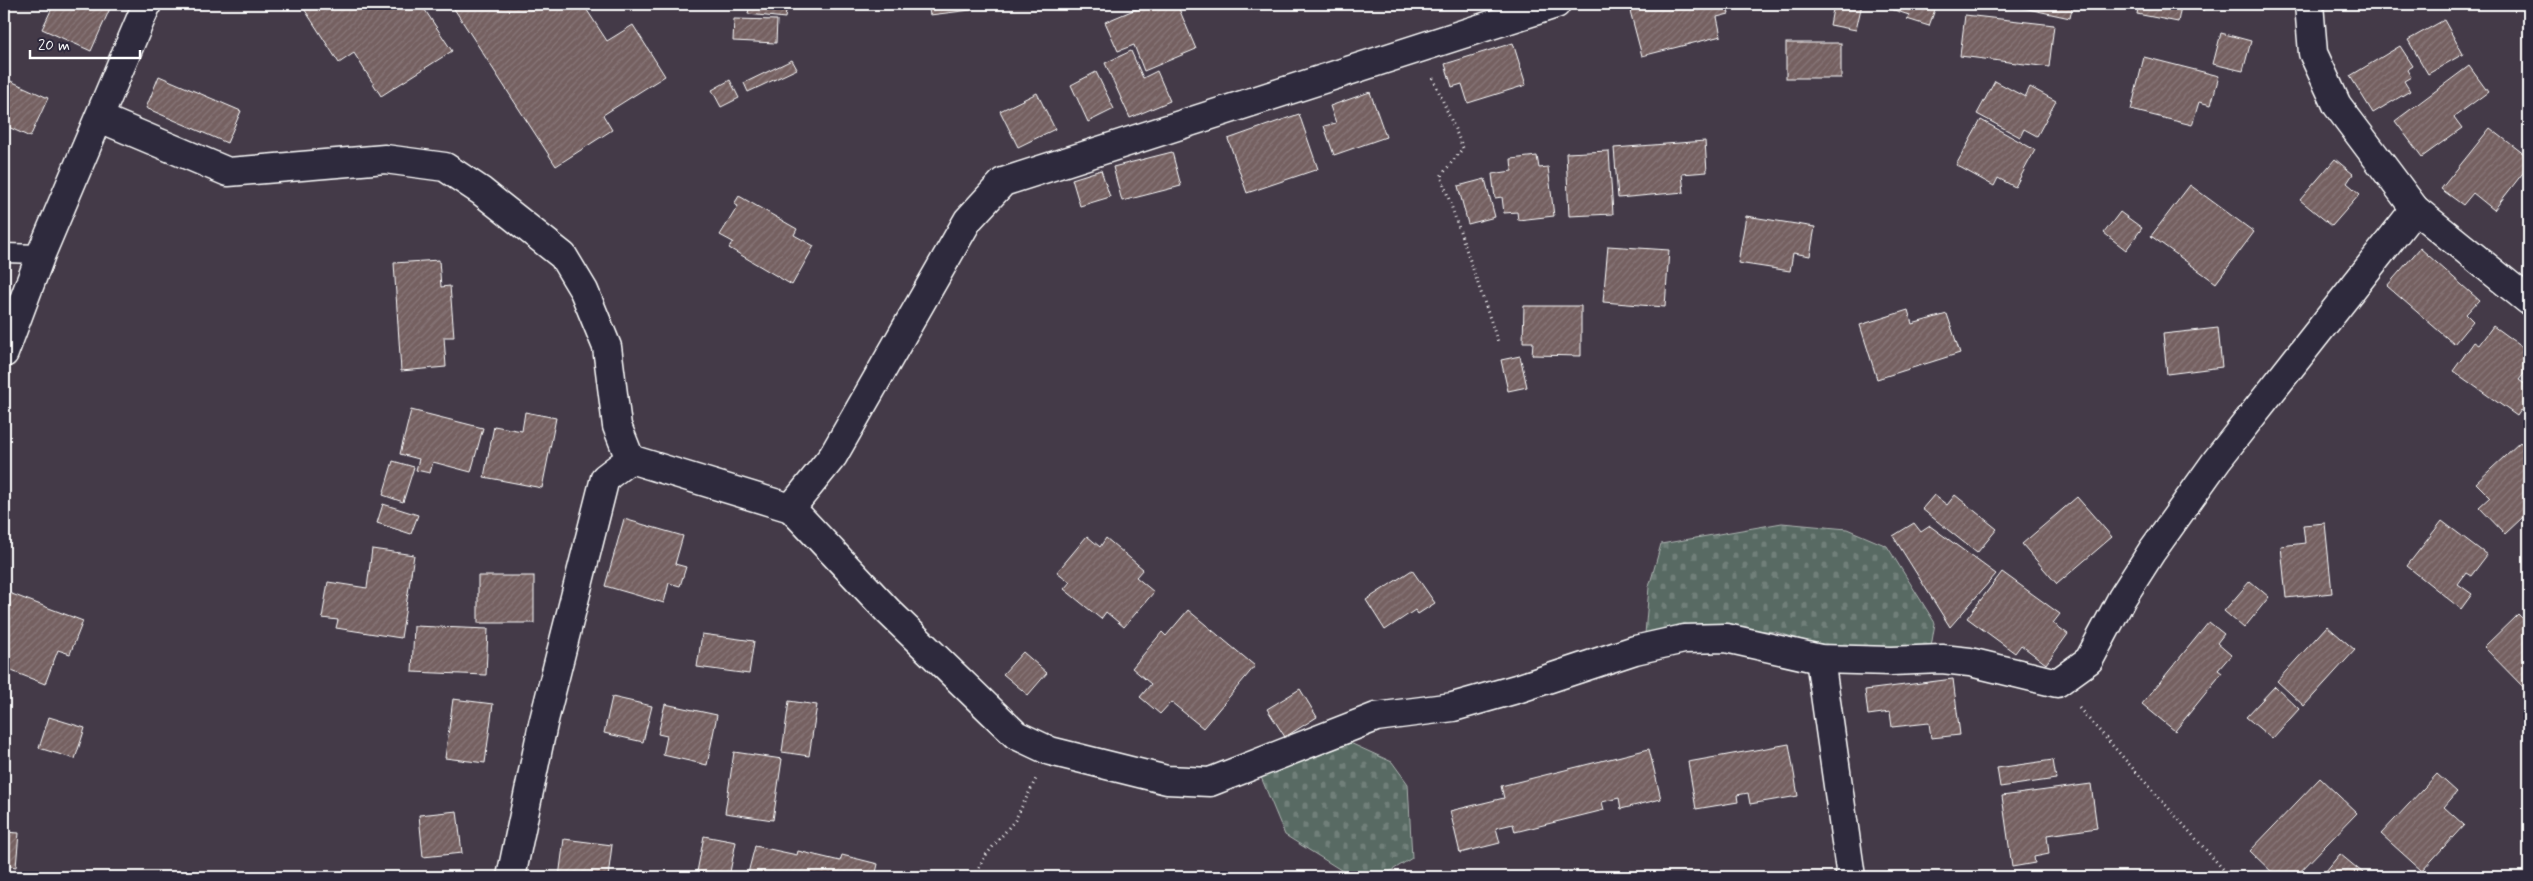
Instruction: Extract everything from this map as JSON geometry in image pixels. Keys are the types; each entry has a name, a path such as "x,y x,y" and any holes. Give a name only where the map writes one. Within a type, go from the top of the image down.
{"street":[{"path":"4,353 41,254 147,4"},
{"path":"791,508 833,456 968,220 1003,182 1556,4"},
{"path":"2308,4 2313,53 2336,105 2415,209 2529,301"},
{"path":"100,118 228,172 385,159 445,167 481,191 563,256 584,291 607,347 617,426 630,459"},
{"path":"630,459 791,508 888,611 1016,735 1050,751 1168,780 1210,782 1376,717 1453,707 1520,688 1635,650 1684,639 1726,638 1820,658 1891,661 1942,659 1970,662 2057,683 2089,660 2122,598 2152,551 2212,468 2415,209"},
{"path":"511,877 543,724 605,478 630,459"},
{"path":"1820,658 1851,877"}],"lane":[{"path":"4,253 41,254"}],"path":[{"path":"1420,48 1463,148 1440,176 1498,342"},
{"path":"2057,683 2230,877"},
{"path":"974,877 986,854 1015,820 1050,751"}],"green space":[{"path":"1782,523 1847,529 1887,546 1935,623 1931,647 1889,652 1825,647 1776,632 1700,624 1645,634 1649,587 1661,544"},
{"path":"1348,742 1392,762 1408,784 1412,858 1381,877 1352,877 1285,835 1261,777"}],"building":[{"path":"54,4 112,4 91,51 42,29"},
{"path":"301,4 421,4 452,51 381,96 354,53 339,63"},
{"path":"451,4 583,4 607,41 633,25 665,76 603,115 612,130 556,166"},
{"path":"750,4 787,4 785,18 748,14"},
{"path":"928,4 970,4 971,10 930,15"},
{"path":"1148,4 1177,4 1196,49 1144,71 1134,45 1118,51 1105,22"},
{"path":"1642,4 1726,4 1729,14 1717,17 1721,36 1642,56 1629,7"},
{"path":"1834,4 1862,4 1856,30 1830,25"},
{"path":"1876,4 1937,4 1929,26 1907,19 1909,15"},
{"path":"2014,4 2073,4 2070,18 2014,6"},
{"path":"2139,4 2205,4 2204,10 2181,6 2178,22 2137,14"},
{"path":"1965,15 2054,25 2049,67 1960,56"},
{"path":"734,19 777,20 776,43 733,41"},
{"path":"2444,20 2463,54 2428,74 2408,40"},
{"path":"2221,33 2251,41 2243,71 2213,64"},
{"path":"1513,43 1526,85 1468,103 1462,84 1452,87 1445,64"},
{"path":"1786,43 1841,43 1841,78 1786,78"},
{"path":"2400,46 2413,66 2407,70 2411,77 2404,81 2410,91 2373,113 2350,76"},
{"path":"1131,51 1143,78 1157,71 1170,101 1130,118 1105,63"},
{"path":"2144,57 2219,76 2211,105 2199,102 2192,125 2131,110"},
{"path":"792,60 797,69 748,92 744,83"},
{"path":"2469,66 2488,92 2454,117 2462,128 2422,157 2395,121"},
{"path":"1096,72 1114,109 1088,122 1071,85"},
{"path":"159,76 241,111 227,143 146,108"},
{"path":"4,78 48,98 30,137 4,125"},
{"path":"730,80 739,98 721,107 712,90"},
{"path":"1995,81 2025,97 2030,87 2056,101 2037,136 2024,129 2020,137 1977,114"},
{"path":"1370,92 1386,137 1334,155 1324,126 1336,123 1330,106"},
{"path":"1037,93 1055,129 1018,147 1000,111"},
{"path":"1299,114 1318,169 1247,193 1228,139"},
{"path":"1981,120 2035,150 2015,187 1998,178 1994,186 1956,165"},
{"path":"2490,128 2529,158 2529,165 2494,210 2473,193 2463,205 2441,189"},
{"path":"1705,141 1707,172 1682,174 1684,192 1618,198 1614,148"},
{"path":"1609,151 1613,214 1569,216 1566,153"},
{"path":"1172,152 1181,186 1122,201 1113,167"},
{"path":"1537,156 1539,168 1548,167 1554,216 1518,220 1517,212 1504,213 1502,197 1495,198 1492,174 1512,171 1511,159"},
{"path":"2335,159 2353,174 2347,183 2360,194 2332,226 2300,200"},
{"path":"1101,170 1110,197 1080,206 1072,179"},
{"path":"1485,179 1495,217 1468,224 1458,186"},
{"path":"2190,185 2254,232 2216,283 2151,236"},
{"path":"739,196 797,229 794,235 814,246 792,285 729,248 733,242 720,235 738,206 734,204"},
{"path":"2120,212 2142,228 2126,250 2104,233"},
{"path":"1746,216 1815,227 1810,256 1793,253 1790,271 1738,263"},
{"path":"1608,246 1669,250 1665,307 1603,302"},
{"path":"2420,248 2479,300 2466,314 2473,321 2454,344 2387,286"},
{"path":"439,260 441,287 450,286 454,337 444,337 446,367 401,371 394,263"},
{"path":"1524,306 1581,306 1581,356 1532,355 1533,342 1523,342"},
{"path":"1908,310 1912,324 1947,314 1960,353 1877,379 1860,325"},
{"path":"2493,326 2529,352 2529,367 2519,380 2529,387 2529,416 2521,410 2517,416 2453,371 2474,342 2479,345"},
{"path":"2218,328 2222,367 2167,374 2163,334"},
{"path":"1520,356 1527,387 1508,391 1501,360"},
{"path":"411,410 483,428 471,472 433,462 430,473 416,470 419,459 400,454"},
{"path":"525,412 556,418 542,488 484,477 494,426 522,431"},
{"path":"2520,442 2529,451 2529,517 2526,521 2523,517 2505,534 2479,507 2490,497 2476,483"},
{"path":"393,461 414,467 403,502 383,495"},
{"path":"1934,495 1947,505 1955,495 1997,529 1977,553 1922,509"},
{"path":"2077,497 2112,537 2057,584 2022,544"},
{"path":"383,504 418,515 411,534 377,523"},
{"path":"624,519 683,536 675,564 686,567 680,586 669,583 664,603 605,586"},
{"path":"2442,521 2487,555 2471,576 2466,573 2458,584 2472,594 2461,609 2407,566"},
{"path":"1914,523 1921,532 1930,526 1996,574 1950,627 1893,536"},
{"path":"2325,523 2332,593 2286,598 2281,546 2305,543 2303,525"},
{"path":"1087,536 1100,547 1106,538 1143,569 1136,577 1154,592 1124,627 1106,612 1101,619 1064,589 1070,582 1057,572"},
{"path":"372,549 414,555 401,638 336,628 338,620 322,618 328,582 367,588"},
{"path":"1412,570 1435,603 1418,614 1415,610 1385,630 1366,600"},
{"path":"2002,572 2060,614 2053,623 2068,634 2046,664 2021,645 2015,653 1967,618"},
{"path":"478,576 534,576 534,623 478,623"},
{"path":"2250,581 2269,597 2244,628 2224,611"},
{"path":"4,591 83,621 70,654 58,650 45,684 4,668"},
{"path":"1188,610 1255,666 1203,728 1171,702 1160,714 1140,697 1151,684 1132,668 1162,632 1166,636"},
{"path":"2518,614 2529,625 2529,693 2484,647"},
{"path":"2209,622 2224,634 2217,643 2231,655 2218,670 2222,673 2175,731 2142,704"},
{"path":"414,626 488,629 486,675 412,672"},
{"path":"2327,626 2355,650 2304,706 2277,681"},
{"path":"702,634 754,641 749,674 697,667"},
{"path":"1023,652 1047,673 1028,695 1003,674"},
{"path":"1953,679 1960,735 1931,738 1929,723 1892,727 1890,712 1868,715 1865,690"},
{"path":"2275,686 2299,709 2272,739 2246,717"},
{"path":"1300,689 1317,717 1285,737 1267,709"},
{"path":"612,697 652,706 643,742 604,733"},
{"path":"453,699 493,704 485,763 445,758"},
{"path":"789,701 817,705 809,756 782,752"},
{"path":"665,704 717,715 707,765 663,755 667,736 658,734"},
{"path":"49,717 85,728 75,759 39,748"},
{"path":"1789,744 1798,796 1750,804 1748,793 1737,795 1738,802 1696,809 1688,762"},
{"path":"1649,749 1661,799 1621,809 1619,798 1602,802 1604,810 1515,832 1513,824 1496,828 1500,843 1460,853 1450,811 1504,798 1501,786"},
{"path":"734,752 782,759 773,820 725,813"},
{"path":"2053,760 2056,779 2000,787 1997,768"},
{"path":"2437,774 2457,792 2444,807 2464,825 2422,871 2381,834"},
{"path":"2320,778 2357,813 2295,877 2277,877 2250,851"},
{"path":"2091,784 2097,828 2047,835 2049,854 2034,857 2035,863 2012,867 2002,796"},
{"path":"457,811 462,853 423,857 419,815"},
{"path":"4,832 19,833 16,867 4,865"},
{"path":"704,836 736,842 729,877 696,877"},
{"path":"564,839 612,845 608,877 559,877"},
{"path":"755,846 797,855 798,851 840,861 842,855 878,864 875,877 747,877"},
{"path":"2340,854 2363,873 2360,877 2321,877"},
{"path":"275,873 276,877 249,877"}]}
